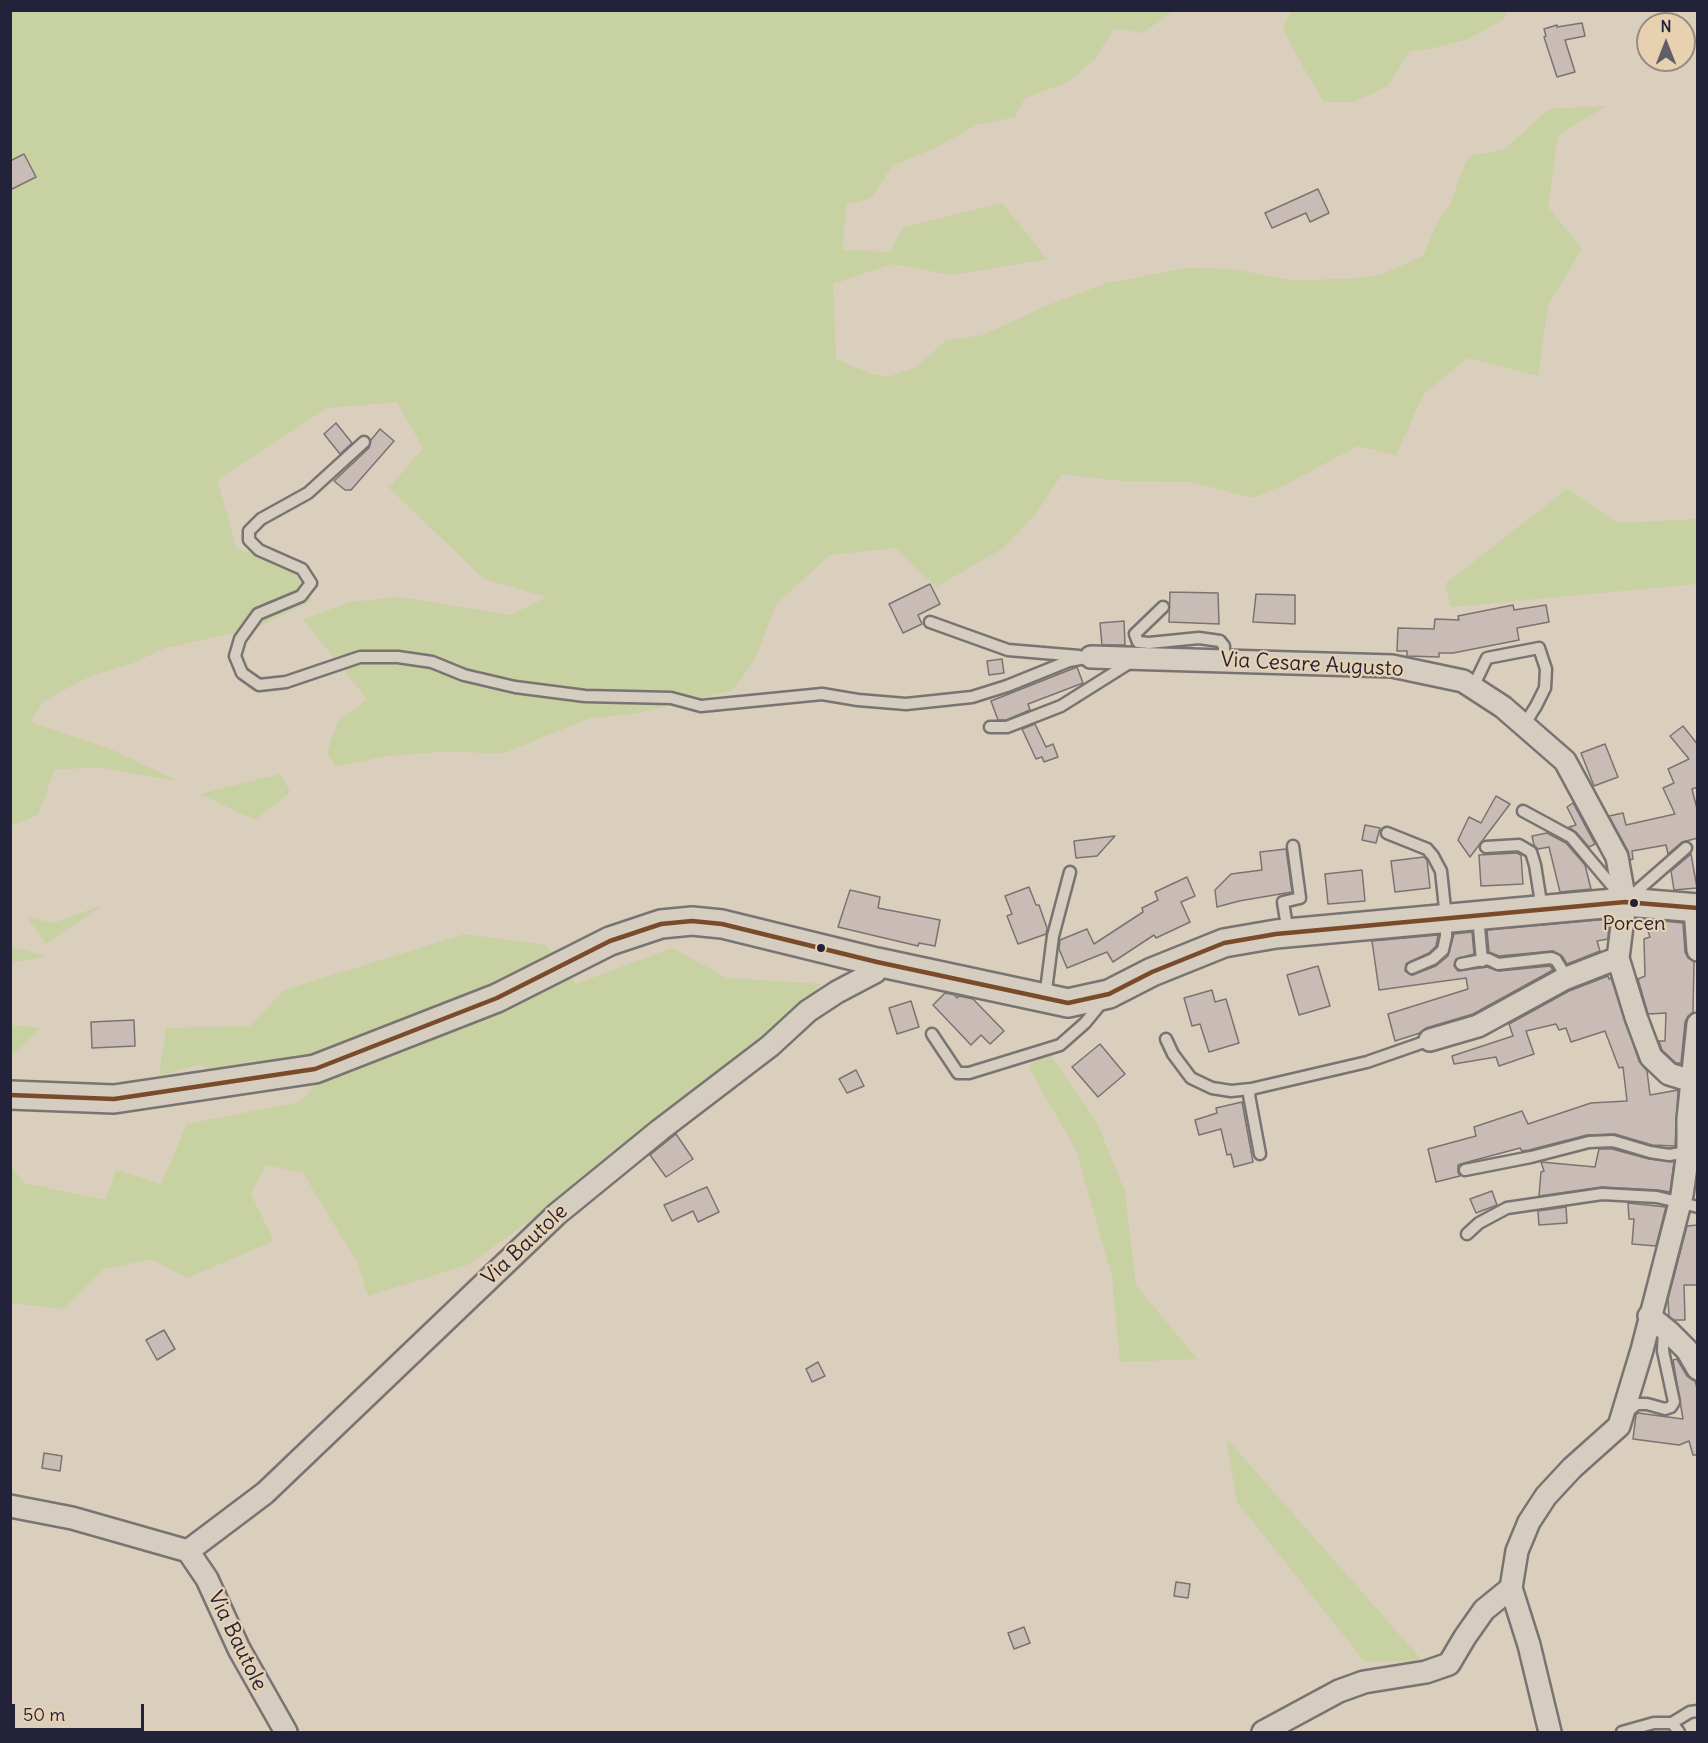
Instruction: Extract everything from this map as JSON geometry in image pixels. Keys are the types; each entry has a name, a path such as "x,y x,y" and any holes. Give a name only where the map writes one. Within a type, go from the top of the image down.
{"street":[{"name":"Via Cesare Augusto","path":"1091,657 1392,666 1462,681 1473,687 1503,706 1565,761 1617,857 1625,902 1618,958"},
{"path":"10,1095 114,1099 315,1069 497,998 610,940 661,924 692,921 722,924 877,962 1068,1003 1109,994 1152,972 1224,943 1288,933 1625,902 1696,908 1698,950"},
{"path":"1430,1040 1478,1026 1567,978 1618,958 1651,1057 1669,1074 1692,1082"},
{"name":"Via Bautole","path":"285,1732 239,1649 207,1579 188,1551 265,1493 557,1214 660,1130 770,1046 808,1011 874,972 877,962"},
{"path":"1550,1732 1529,1645 1511,1588 1517,1551 1529,1521 1546,1496 1572,1468 1619,1426 1642,1350 1656,1322 1690,1192 1693,1152 1688,1119 1698,1024"},
{"path":"1656,1322 1687,1350 1698,1369"},
{"path":"10,1506 72,1518 188,1551"},
{"path":"1263,1732 1339,1691 1364,1682 1426,1672 1449,1664 1484,1610 1511,1588"}],"lane":[{"path":"364,442 308,494 261,519 249,531 249,540 259,550 302,569 311,583 301,597 258,614 240,639 235,656 242,673 259,685 286,682 360,657 398,657 432,662 464,675 515,687 585,696 671,698 701,706 822,694 906,704 972,697 1008,686 1069,661 1091,657"},
{"path":"1163,607 1135,634 1138,642 1149,644 1199,638 1220,641 1224,646 1224,660"},
{"path":"930,622 1008,650 1091,657"},
{"path":"1473,687 1487,658 1539,648 1546,669 1545,688 1524,725"},
{"path":"990,727 1008,727 1061,706 1136,659"},
{"path":"1523,811 1571,837 1625,902 1686,848"},
{"path":"1388,833 1427,849 1441,871 1446,918 1443,950 1433,959 1412,968"},
{"path":"1486,847 1519,845 1531,852 1542,909"},
{"path":"1288,933 1283,902 1300,898 1293,846"},
{"path":"1044,998 1053,936 1070,872"},
{"path":"1478,915 1482,960"},
{"path":"1461,964 1488,959 1498,964 1551,958 1556,960 1567,978"},
{"path":"932,1035 958,1073 969,1073 1060,1045 1085,1023 1109,994"},
{"path":"1166,1039 1173,1054 1191,1078 1212,1088 1231,1091 1251,1089 1367,1062 1430,1040"},
{"path":"1251,1089 1249,1095 1260,1154"},
{"path":"1465,1170 1531,1158 1589,1142 1613,1141 1669,1155 1693,1152"},
{"path":"1467,1233 1479,1223 1507,1208 1602,1194 1658,1197 1690,1192"},
{"path":"1621,1417 1637,1404 1665,1409 1671,1407 1674,1402 1656,1322"},
{"path":"1622,1732 1654,1723 1672,1724 1690,1712 1698,1711"},
{"path":"1672,1724 1679,1732"}],"green space":[{"path":"1291,10 1508,11 1504,19 1468,39 1426,50 1410,51 1388,86 1353,102 1324,102 1283,28"},
{"path":"11,11 1174,11 1142,33 1114,28 1095,59 1068,82 1025,98 1015,117 976,125 937,147 892,166 871,198 847,204 842,250 890,252 904,227 1002,203 1047,259 952,275 892,264 833,284 836,359 869,373 888,377 917,367 945,341 983,335 1046,306 1104,284 1185,268 1232,269 1291,280 1351,279 1383,274 1423,256 1438,222 1449,206 1468,157 1505,149 1549,109 1606,106 1558,135 1548,207 1582,249 1548,306 1538,376 1468,358 1424,393 1396,455 1357,446 1289,483 1252,498 1191,482 1121,481 1062,474 1035,515 1003,548 936,587 896,548 830,555 776,604 755,659 733,690 634,714 590,718 504,753 441,752 386,756 335,767 327,752 338,722 367,699 303,619 351,602 399,597 510,615 547,597 484,579 389,488 423,448 397,402 327,408 217,480 237,549 289,564 312,601 253,629 165,648 133,663 89,677 43,701 30,722 110,749 180,782 104,768 55,769 38,815 11,826"},
{"path":"1567,489 1618,523 1697,519 1697,584 1451,607 1445,584"},
{"path":"281,774 290,792 255,820 200,794"},
{"path":"103,905 46,944 27,917 53,923"},
{"path":"465,934 545,945 576,984 672,948 727,978 822,984 780,1023 567,1193 470,1264 368,1296 358,1264 303,1173 266,1165 251,1194 274,1241 187,1278 151,1259 104,1269 64,1309 11,1303 10,1164 23,1183 106,1200 116,1170 161,1184 187,1124 300,1102 313,1088 275,1066 210,1072 200,1064 159,1076 166,1028 250,1026 284,990"},
{"path":"11,947 47,956 11,963"},
{"path":"10,1025 40,1028 11,1056"},
{"path":"1049,1053 1097,1123 1125,1192 1136,1285 1197,1359 1120,1362 1112,1276 1076,1150 1028,1066"},
{"path":"1226,1438 1422,1660 1365,1662 1237,1502"}],"building":[{"path":"1582,23 1585,36 1565,40 1575,72 1557,77 1544,37 1546,36 1544,29 1557,25 1557,27"},
{"path":"24,154 36,177 10,190 10,161"},
{"path":"1318,189 1329,213 1310,222 1306,213 1272,228 1265,213"},
{"path":"336,423 352,443 340,454 324,434"},
{"path":"380,429 394,441 351,490 345,490 334,481 369,448 371,440"},
{"path":"930,584 940,604 918,615 922,624 903,633 889,604"},
{"path":"1170,592 1218,593 1219,624 1169,622"},
{"path":"1256,594 1295,595 1295,624 1253,622"},
{"path":"1513,605 1514,610 1546,605 1549,622 1517,628 1519,640 1453,653 1439,653 1439,657 1407,656 1407,651 1397,651 1398,628 1434,629 1435,619 1459,620 1458,616"},
{"path":"1124,621 1125,645 1102,645 1100,623"},
{"path":"1002,659 1004,673 989,675 987,661"},
{"path":"1077,667 1083,683 1028,704 1030,710 1006,720 998,720 991,701"},
{"path":"1035,724 1046,747 1053,744 1058,757 1044,762 1042,757 1036,759 1022,729"},
{"path":"1683,726 1698,745 1698,787 1692,789 1698,813 1698,838 1682,842 1668,854 1666,845 1632,851 1633,859 1630,860 1628,851 1609,816 1623,813 1626,825 1675,814 1663,788 1674,783 1668,769 1689,759 1670,736"},
{"path":"1605,744 1618,777 1594,786 1581,753"},
{"path":"1496,796 1510,804 1470,857 1458,840 1469,817 1481,823"},
{"path":"1573,803 1595,844 1589,847 1569,827 1576,825 1567,807"},
{"path":"1365,825 1380,828 1376,843 1362,840"},
{"path":"1547,833 1566,843 1585,865 1591,889 1560,892 1549,847 1538,849 1534,845 1532,836"},
{"path":"1115,836 1097,856 1076,858 1074,841"},
{"path":"1286,849 1292,892 1217,907 1215,890 1231,874 1262,870 1260,852"},
{"path":"1517,853 1521,855 1523,884 1481,886 1479,855"},
{"path":"1691,854 1697,888 1674,890 1671,871"},
{"path":"1424,857 1427,860 1430,888 1395,892 1391,861"},
{"path":"1362,870 1365,901 1328,904 1325,874"},
{"path":"1187,877 1195,896 1181,902 1190,922 1156,938 1154,935 1113,962 1107,952 1067,968 1059,949 1060,940 1087,929 1094,944 1143,912 1142,908 1158,900 1155,892"},
{"path":"1029,887 1036,905 1039,905 1047,928 1046,934 1018,944 1007,916 1012,914 1005,896"},
{"path":"850,890 880,897 878,908 940,920 935,946 919,943 918,946 838,927"},
{"path":"1609,919 1608,939 1597,941 1600,951 1567,964 1562,956 1553,951 1499,956 1489,952 1487,930"},
{"path":"1644,919 1683,923 1685,952 1694,962 1693,1012 1685,1022 1681,1063 1676,1063 1662,1050 1659,1041 1665,1041 1666,1013 1648,1014 1638,979 1645,976 1644,939 1650,937"},
{"path":"1472,932 1474,954 1456,959 1454,966 1458,971 1487,967 1499,971 1550,966 1553,970 1473,1014 1426,1028 1420,1033 1395,1041 1388,1014 1468,989 1466,978 1379,990 1372,941 1438,935 1436,946 1429,953 1406,964 1405,971 1412,975 1436,966 1448,956 1454,934"},
{"path":"1318,966 1330,1006 1299,1015 1287,975"},
{"path":"1608,976 1609,979 1611,978 1639,1061 1647,1071 1650,1095 1678,1090 1675,1146 1652,1145 1615,1134 1587,1135 1529,1150 1522,1151 1520,1148 1464,1163 1458,1165 1460,1176 1436,1182 1428,1149 1476,1136 1474,1127 1522,1111 1528,1124 1591,1103 1627,1101 1623,1067 1619,1068 1605,1031 1571,1042 1566,1028 1559,1030 1556,1024 1526,1031 1534,1054 1499,1066 1496,1057 1454,1064 1452,1056 1513,1036 1509,1024 1569,991"},
{"path":"1212,990 1215,1002 1226,999 1239,1043 1209,1052 1200,1024 1192,1026 1184,998"},
{"path":"945,993 955,995 957,998 959,996 973,999 1004,1031 990,1044 981,1035 971,1045 933,1005"},
{"path":"911,1001 919,1027 897,1034 889,1008"},
{"path":"134,1020 135,1046 92,1048 91,1022"},
{"path":"1100,1044 1125,1074 1098,1097 1072,1067"},
{"path":"856,1070 864,1086 847,1093 839,1079"},
{"path":"1242,1102 1253,1162 1234,1167 1231,1154 1227,1155 1221,1129 1199,1135 1195,1120 1217,1113 1216,1108"},
{"path":"676,1134 693,1159 666,1177 650,1155"},
{"path":"1599,1149 1612,1149 1649,1159 1674,1162 1670,1192 1602,1187 1539,1196 1541,1172 1544,1171 1541,1162 1595,1167"},
{"path":"707,1187 719,1212 698,1222 693,1211 672,1221 664,1205"},
{"path":"1492,1191 1497,1205 1476,1213 1470,1199"},
{"path":"1628,1203 1666,1207 1656,1246 1632,1244 1634,1219 1629,1219"},
{"path":"1566,1207 1567,1223 1539,1225 1538,1211"},
{"path":"1698,1225 1698,1285 1684,1285 1685,1320 1674,1320 1669,1316 1668,1299 1687,1226"},
{"path":"164,1330 175,1349 157,1360 146,1340"},
{"path":"1677,1359 1687,1376 1695,1381 1698,1391 1698,1455 1693,1455 1689,1441 1679,1445 1633,1439 1638,1413 1683,1419 1673,1360"},
{"path":"818,1362 825,1376 812,1382 806,1369"},
{"path":"44,1453 62,1456 60,1471 42,1468"},
{"path":"1176,1582 1190,1584 1188,1598 1174,1596"},
{"path":"1024,1627 1030,1643 1014,1649 1008,1633"}],"transit line":[{"path":"10,1095 114,1099 315,1069 497,998 610,941 661,924 692,921 722,924 877,962 1068,1003 1109,994 1152,972 1224,943 1276,934 1625,902 1698,908"}],"place":[{"name":"Porcen","path":"1634,903"}]}
